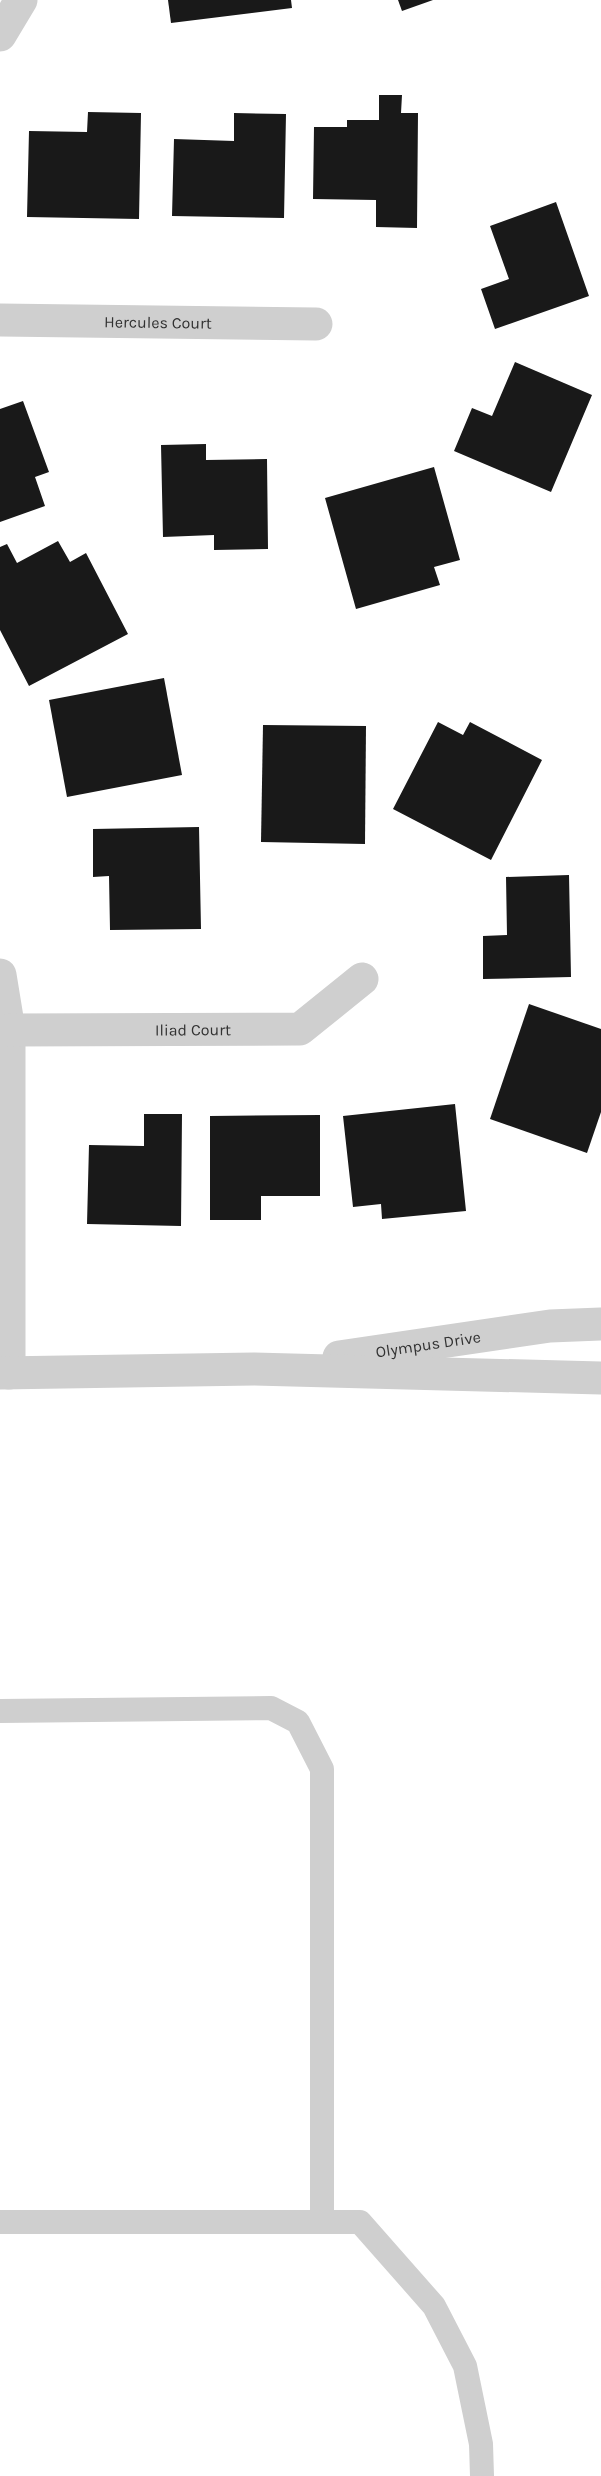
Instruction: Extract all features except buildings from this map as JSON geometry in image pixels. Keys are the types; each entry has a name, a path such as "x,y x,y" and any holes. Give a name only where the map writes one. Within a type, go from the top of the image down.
{"street":[{"path":"0,35 21,0"},
{"name":"Hercules Court","path":"0,320 316,324"},
{"path":"0,975 9,1030 4,1372"},
{"name":"Iliad Court","path":"9,1030 300,1029 362,979"},
{"name":"Olympus Drive","path":"254,1369 550,1326 601,1324"},
{"name":"Olympus Drive","path":"4,1372 254,1369 601,1378"}],"lane":[{"path":"0,1711 271,1708 298,1722 322,1769 322,2222"},
{"path":"0,2222 360,2222 434,2306 465,2366 481,2444 482,2476"}]}
